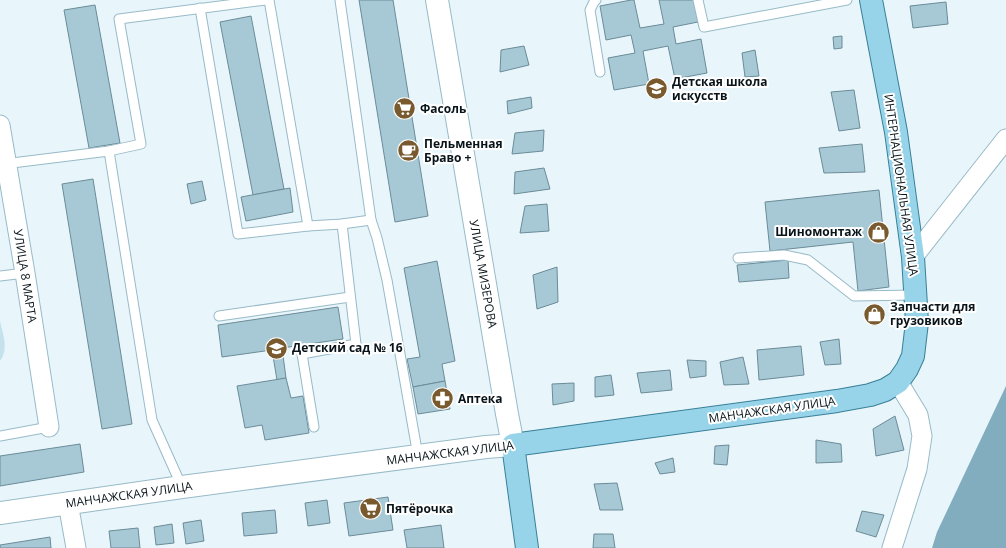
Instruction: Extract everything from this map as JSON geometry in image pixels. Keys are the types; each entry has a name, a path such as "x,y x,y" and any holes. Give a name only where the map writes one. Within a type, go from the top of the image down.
{"main road":[{"name":"ИНТЕРНАЦИОНАЛЬНАЯ УЛИЦА","path":"871,0 896,132 913,257 917,322 913,356 907,369 898,382"},
{"name":"МАНЧАЖСКАЯ УЛИЦА","path":"513,445 837,401 870,395 885,390 898,382"},
{"name":"УЛИЦА МИЗЕРОВА","path":"513,445 527,548"}],"street":[{"name":"УЛИЦА МИЗЕРОВА","path":"437,0 513,445"},
{"name":"УЛИЦА 8 МАРТА","path":"0,125 3,164 25,273 49,428"},
{"path":"913,257 1006,139"},
{"path":"892,548 917,469 922,436 918,415 898,382"},
{"name":"МАНЧАЖСКАЯ УЛИЦА","path":"0,513 182,487 486,447 513,445"},
{"path":"68,503 76,548"}],"lane":[{"path":"3,164 109,151 141,144 119,19 266,0"},
{"path":"269,0 308,226"},
{"path":"340,0 371,220 387,280 418,456"},
{"path":"596,0 590,10 600,72"},
{"path":"698,0 704,27 847,0"},
{"path":"200,8 238,234 371,220"},
{"path":"109,151 152,420 182,487"},
{"path":"314,427 302,354 356,344 342,224"},
{"path":"738,258 784,255 808,260 854,296 915,295"},
{"path":"0,276 25,273"},
{"path":"219,316 350,297"},
{"path":"0,436 49,428"}],"shaded area":[{"path":"0,321 5,347 0,361"},
{"path":"1006,386 1006,548 932,548 937,532"}],"building":[{"path":"359,0 393,0 428,216 395,222"},
{"name":"Детская школа искусств","path":"634,0 640,28 664,24 659,0 694,0 698,22 673,27 676,44 701,39 707,73 675,79 668,46 643,51 649,84 614,90 608,58 635,53 631,35 606,40 600,6"},
{"path":"946,2 948,24 913,28 910,6"},
{"path":"95,5 120,143 89,148 64,10"},
{"path":"251,16 284,189 253,195 220,22"},
{"path":"842,36 842,48 834,49 833,37"},
{"path":"524,46 529,65 500,72 501,50"},
{"path":"755,50 759,76 745,77 742,53"},
{"path":"854,90 860,128 839,131 831,92"},
{"path":"531,97 532,108 508,114 507,101"},
{"path":"544,130 543,151 512,154 515,133"},
{"path":"862,144 865,172 824,173 819,148"},
{"path":"544,168 550,189 514,194 515,172"},
{"path":"93,179 132,424 102,429 62,184"},
{"path":"202,181 206,200 191,204 187,184"},
{"path":"290,188 293,212 246,221 241,197"},
{"path":"879,190 889,287 858,291 853,242 770,251 765,202"},
{"path":"547,204 549,231 520,233 525,206"},
{"path":"788,260 789,278 739,282 737,265"},
{"path":"437,261 455,361 442,364 445,381 413,387 407,359 420,357 404,268"},
{"path":"557,267 558,302 537,309 533,275"},
{"path":"338,307 343,339 282,348 286,378 277,380 272,350 222,357 218,325"},
{"path":"839,339 841,364 825,365 820,342"},
{"path":"801,346 804,375 759,380 757,350"},
{"path":"743,357 749,384 724,385 720,362"},
{"path":"687,360 706,361 706,376 690,378"},
{"path":"670,370 672,390 641,393 637,373"},
{"path":"611,375 614,395 595,397 595,377"},
{"path":"286,378 291,398 303,396 309,433 265,440 262,425 245,428 237,386"},
{"path":"445,381 450,409 418,414 413,387"},
{"path":"574,383 574,401 553,405 552,384"},
{"path":"895,416 904,450 876,456 873,429"},
{"path":"816,440 841,444 842,462 816,463"},
{"path":"80,444 84,472 0,486 0,456"},
{"path":"729,445 727,465 714,464 715,446"},
{"path":"673,458 675,472 660,474 655,463"},
{"path":"617,483 623,510 600,510 594,484"},
{"path":"388,497 393,530 349,536 344,503"},
{"path":"327,500 330,523 308,526 305,503"},
{"path":"275,510 277,533 244,536 242,513"},
{"path":"862,511 884,515 876,537 856,531"},
{"path":"201,520 204,541 186,544 183,523"},
{"path":"172,524 174,543 156,545 154,527"},
{"path":"441,525 444,548 407,548 404,530"},
{"path":"138,528 140,548 111,548 109,531"},
{"path":"594,534 613,534 615,548 593,548"},
{"path":"50,537 51,548 0,548 0,545"}],"place":[{"name":"Детская школа искусств","path":"657,89"},
{"name":"Фасоль","path":"405,109"},
{"name":"Пельменная Браво +","path":"409,151"},
{"name":"Шиномонтаж","path":"878,232"},
{"name":"Запчасти для грузовиков","path":"874,314"},
{"name":"Детский сад № 16","path":"277,348"},
{"name":"Аптека","path":"442,399"},
{"name":"Пятёрочка","path":"371,509"}]}
